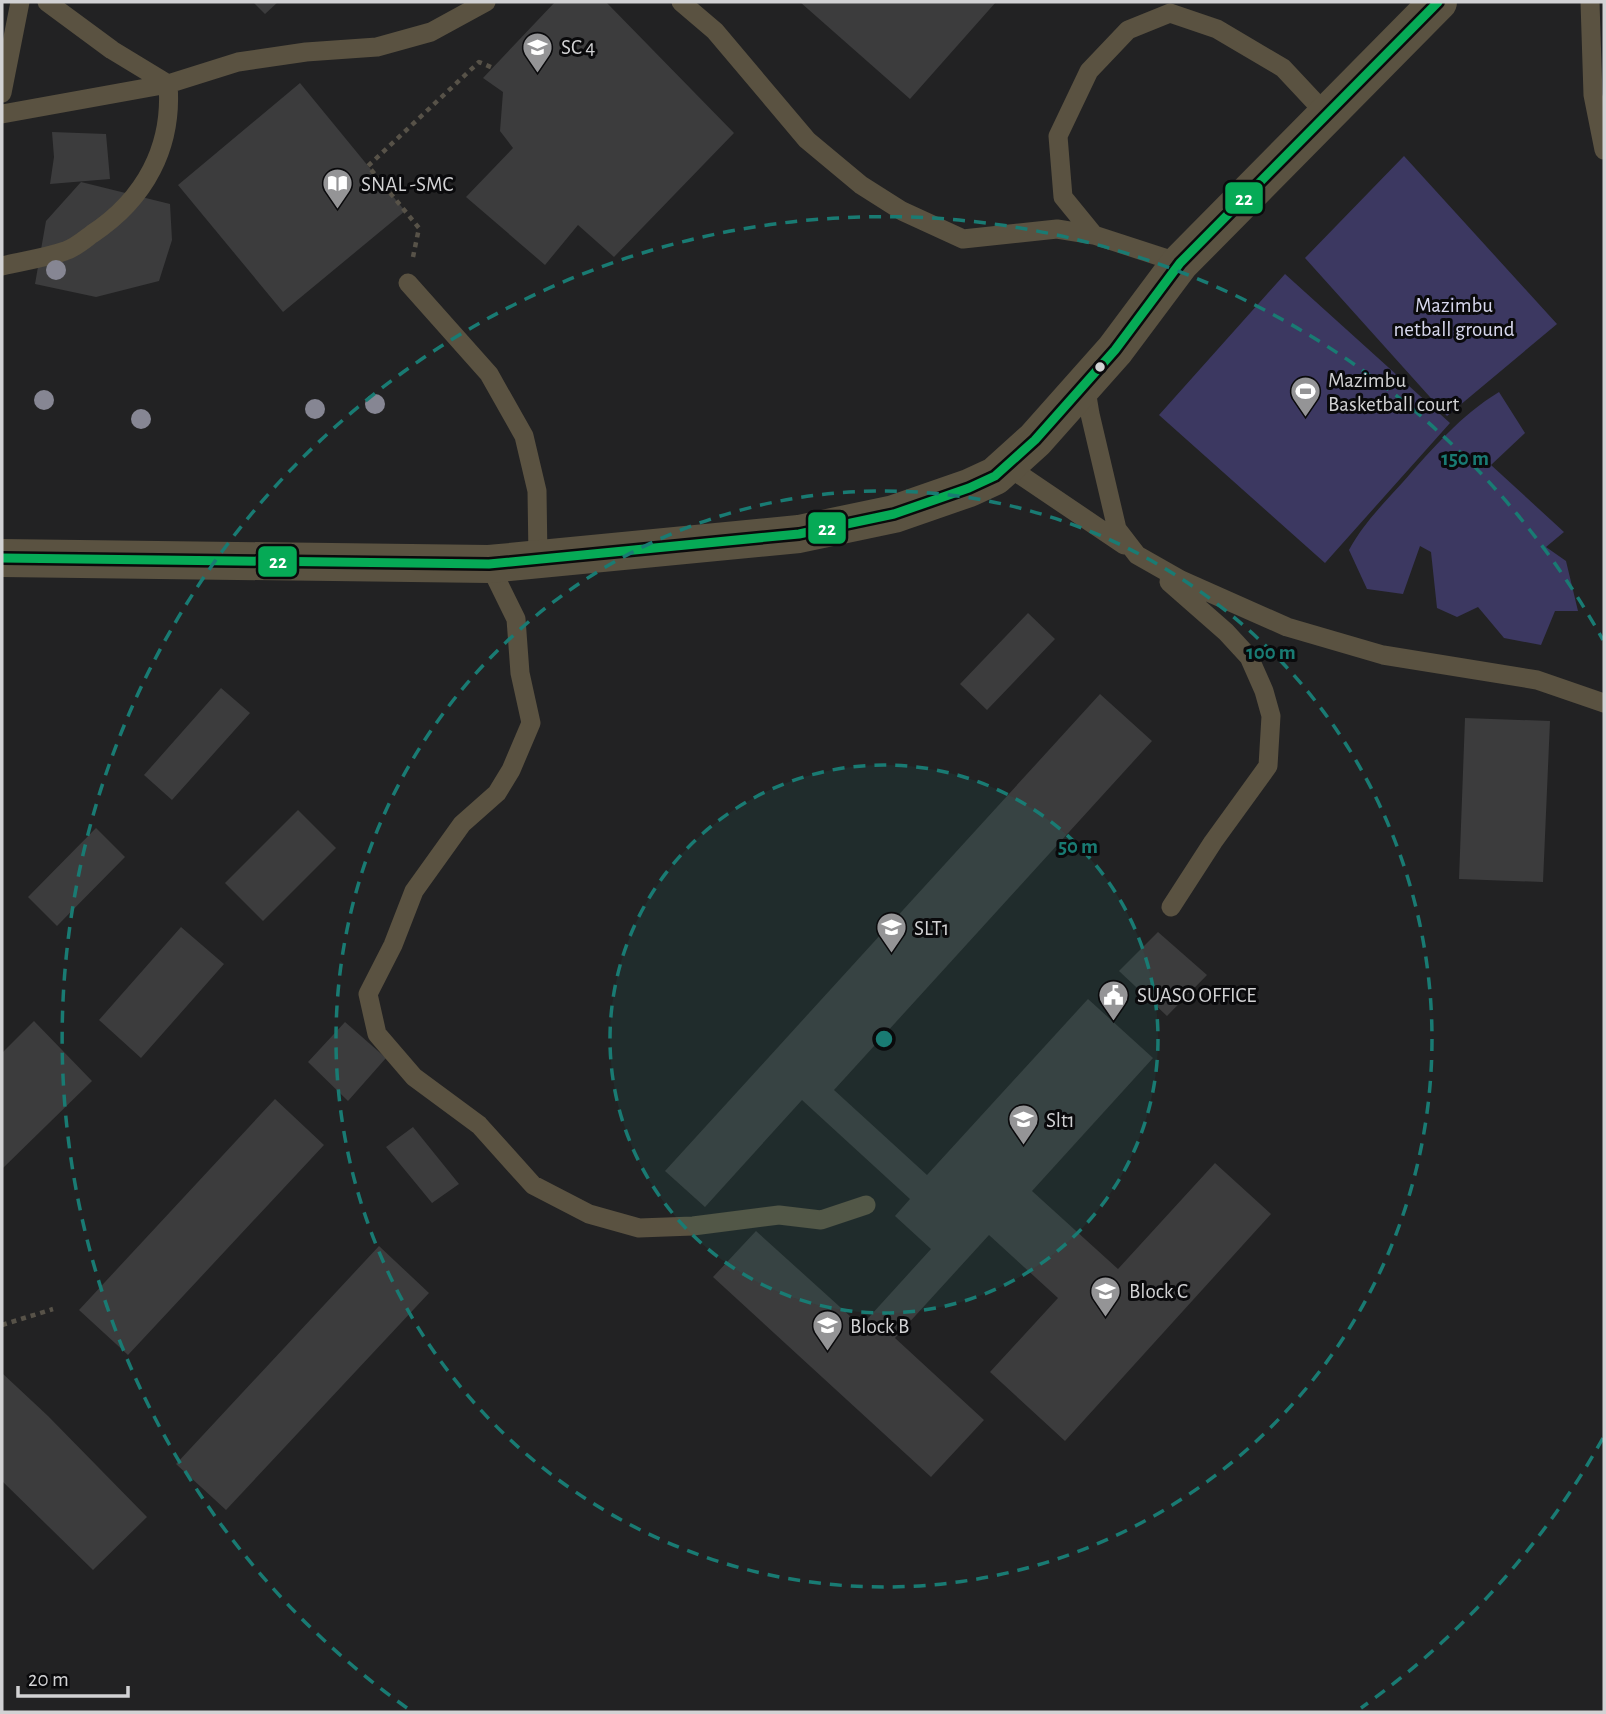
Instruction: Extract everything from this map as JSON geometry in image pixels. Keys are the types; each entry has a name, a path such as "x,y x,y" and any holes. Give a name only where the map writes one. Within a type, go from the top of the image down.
{"street":[{"path":"2,558 489,564 799,534 894,514 970,488 995,475 1035,440 1115,350 1180,263 1438,2"}],"lane":[{"path":"2,93 20,2"},
{"path":"47,2 112,50 168,83"},
{"path":"2,114 168,83 238,62 306,52 377,47 431,32 486,2"},
{"path":"681,2 715,31 807,140 861,185 902,211 963,239 1057,229 1094,235 1180,263"},
{"path":"1590,2 1593,95 1604,150"},
{"path":"1094,235 1063,197 1058,136 1089,71 1128,30 1170,13 1217,29 1283,68 1326,115"},
{"path":"2,266 67,251 113,221 152,173 162,150 170,100 168,83"},
{"path":"408,283 489,374 524,436 537,491 538,558"},
{"path":"1085,383 1117,529 1137,555 1181,580 1287,627 1383,655 1537,680 1604,703"},
{"path":"1007,466 1137,555 1200,608 1249,657 1264,691 1271,716 1268,766 1213,842 1171,907"},
{"path":"489,564 516,619 520,673 531,723 511,770 497,793 462,824 414,891 393,945 368,994 377,1034 414,1077 478,1125 533,1185 589,1214 639,1228 693,1226 779,1215 821,1220 866,1205"}],"path":[{"path":"408,283 419,228 368,166 479,62 492,68"},
{"path":"2,1325 53,1309"}],"green space":[{"name":"Mazimbu netball ground","path":"1404,156 1557,324 1447,416 1305,258"},
{"name":"Mazimbu Basketball court","path":"1285,274 1450,423 1325,563 1159,415"},
{"path":"1499,392 1525,433 1491,465 1564,532 1546,547 1566,561 1578,611 1555,611 1541,645 1504,638 1478,607 1457,617 1437,608 1431,552 1420,546 1403,594 1367,589 1349,550 1374,514 1437,445 1472,411"}],"building":[{"path":"253,2 278,2 265,14"},
{"path":"555,2 606,2 734,133 614,257 578,225 545,265 466,197 513,148 500,131 503,92 483,78"},
{"path":"800,2 996,2 910,99"},
{"path":"300,83 405,211 283,312 178,185"},
{"path":"52,132 106,134 110,179 50,184 54,157"},
{"path":"81,182 170,204 172,240 159,281 96,297 35,284 46,221"},
{"path":"1028,613 1055,639 987,710 960,684"},
{"path":"221,688 250,713 172,800 144,775"},
{"path":"1100,694 1152,741 834,1090 927,1175 1088,999 1153,1058 1032,1191 1118,1269 1215,1163 1271,1214 1065,1441 990,1372 1058,1298 989,1235 895,1338 984,1420 931,1477 713,1277 756,1231 861,1326 931,1249 895,1216 910,1199 802,1100 705,1207 665,1171"},
{"path":"1465,718 1550,721 1543,882 1459,879"},
{"path":"298,810 336,848 263,921 225,883"},
{"path":"96,828 125,857 57,926 28,897"},
{"path":"181,927 224,964 141,1058 99,1020"},
{"path":"1158,932 1207,975 1167,1016 1119,971"},
{"path":"34,1021 92,1081 2,1169 2,1053"},
{"path":"345,1022 386,1058 348,1101 308,1062"},
{"path":"275,1099 324,1145 128,1355 79,1310"},
{"path":"413,1127 459,1184 432,1203 386,1147"},
{"path":"379,1246 429,1293 226,1510 176,1464"},
{"path":"2,1373 147,1517 93,1570 2,1481"}],"transit line":[{"name":"22","path":"2,558 489,564 799,534 894,514 969,488 995,476 1035,440 1115,350 1180,263 1438,2"}],"place":[{"name":"SC 4","path":"538,74"},
{"name":"SNAL -SMC","path":"338,211"},
{"name":"Mazimbu Basketball court","path":"1305,419"},
{"name":"SLT1","path":"891,955"},
{"name":"SUASO OFFICE","path":"1114,1022"},
{"name":"Slt1","path":"1023,1147"},
{"name":"Block C","path":"1106,1318"},
{"name":"Block B","path":"827,1353"}]}
